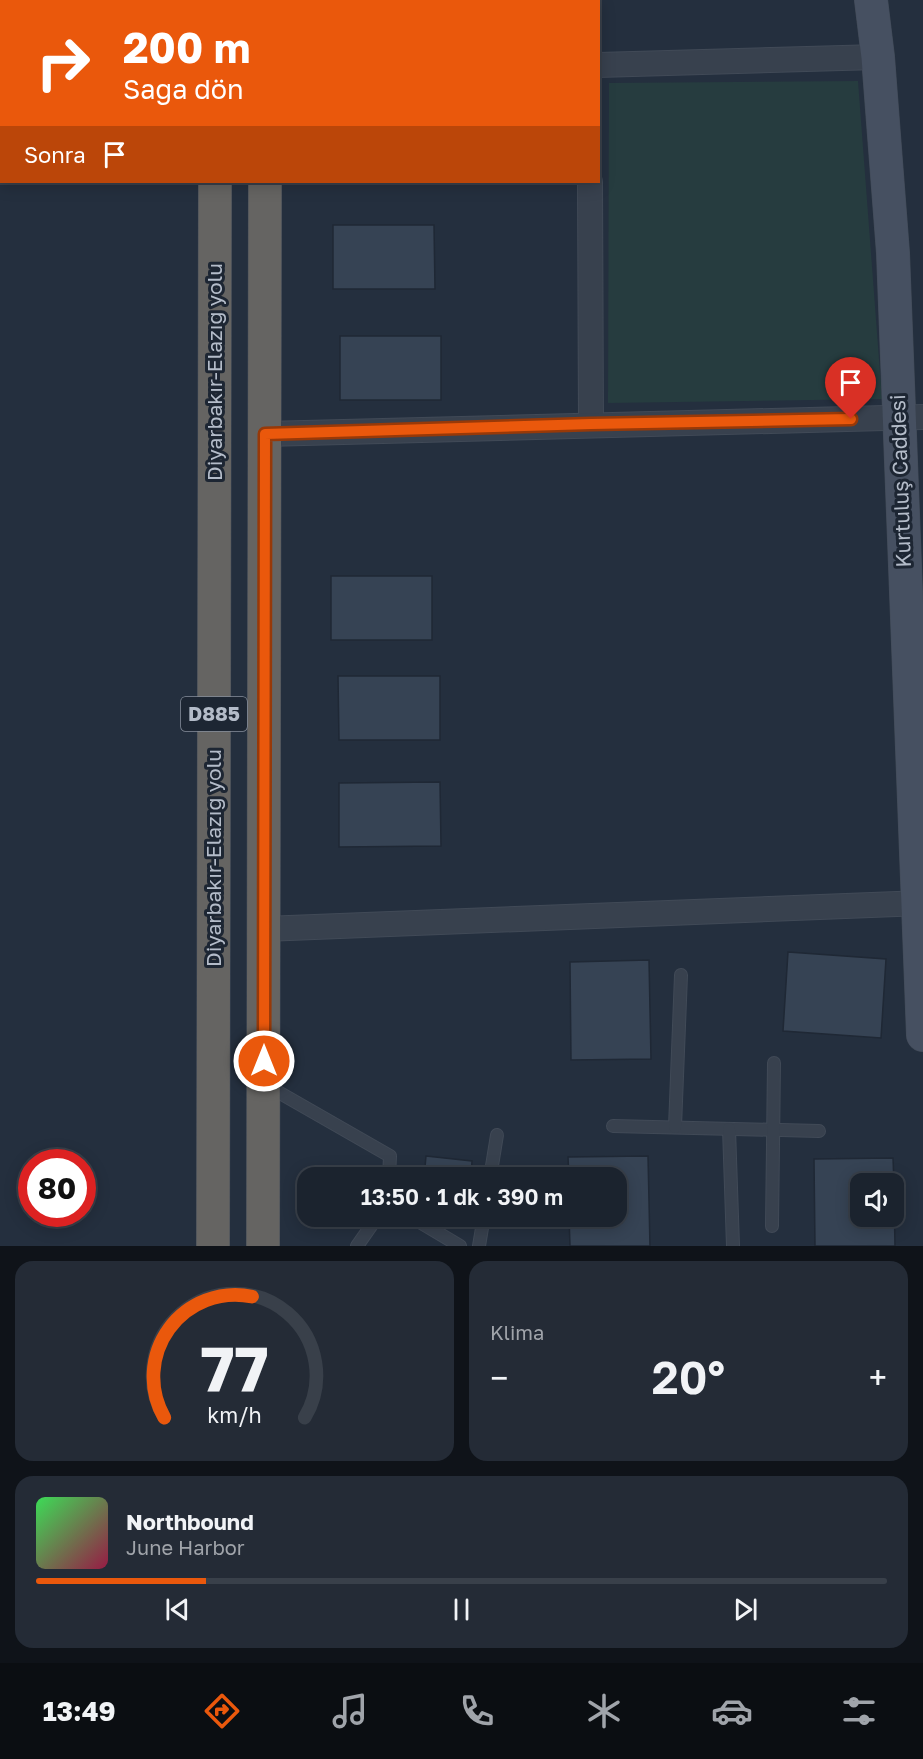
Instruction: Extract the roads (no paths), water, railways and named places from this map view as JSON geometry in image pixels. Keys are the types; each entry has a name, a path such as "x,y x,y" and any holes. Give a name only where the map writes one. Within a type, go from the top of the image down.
{"highway":[{"name":"Diyarbakır-Elazığ yolu","path":"213,1246 215,183"},
{"name":"D885","path":"263,1246 265,183"}],"main road":[{"name":"Kurtuluş Caddesi","path":"871,0 878,57 893,253 911,417 923,1035"}],"street":[{"path":"600,65 878,57"},
{"path":"590,183 591,424"},
{"path":"265,434 911,417"},
{"path":"264,929 920,903"}],"lane":[{"path":"675,1128 681,975"},
{"path":"772,1226 774,1063"},
{"path":"264,1083 390,1156 390,1167"},
{"path":"613,1126 819,1131"},
{"path":"729,1129 732,1246"},
{"path":"492,1167 497,1135"},
{"path":"357,1246 370,1227"},
{"path":"428,1227 460,1246"},
{"path":"479,1246 482,1227"}]}
